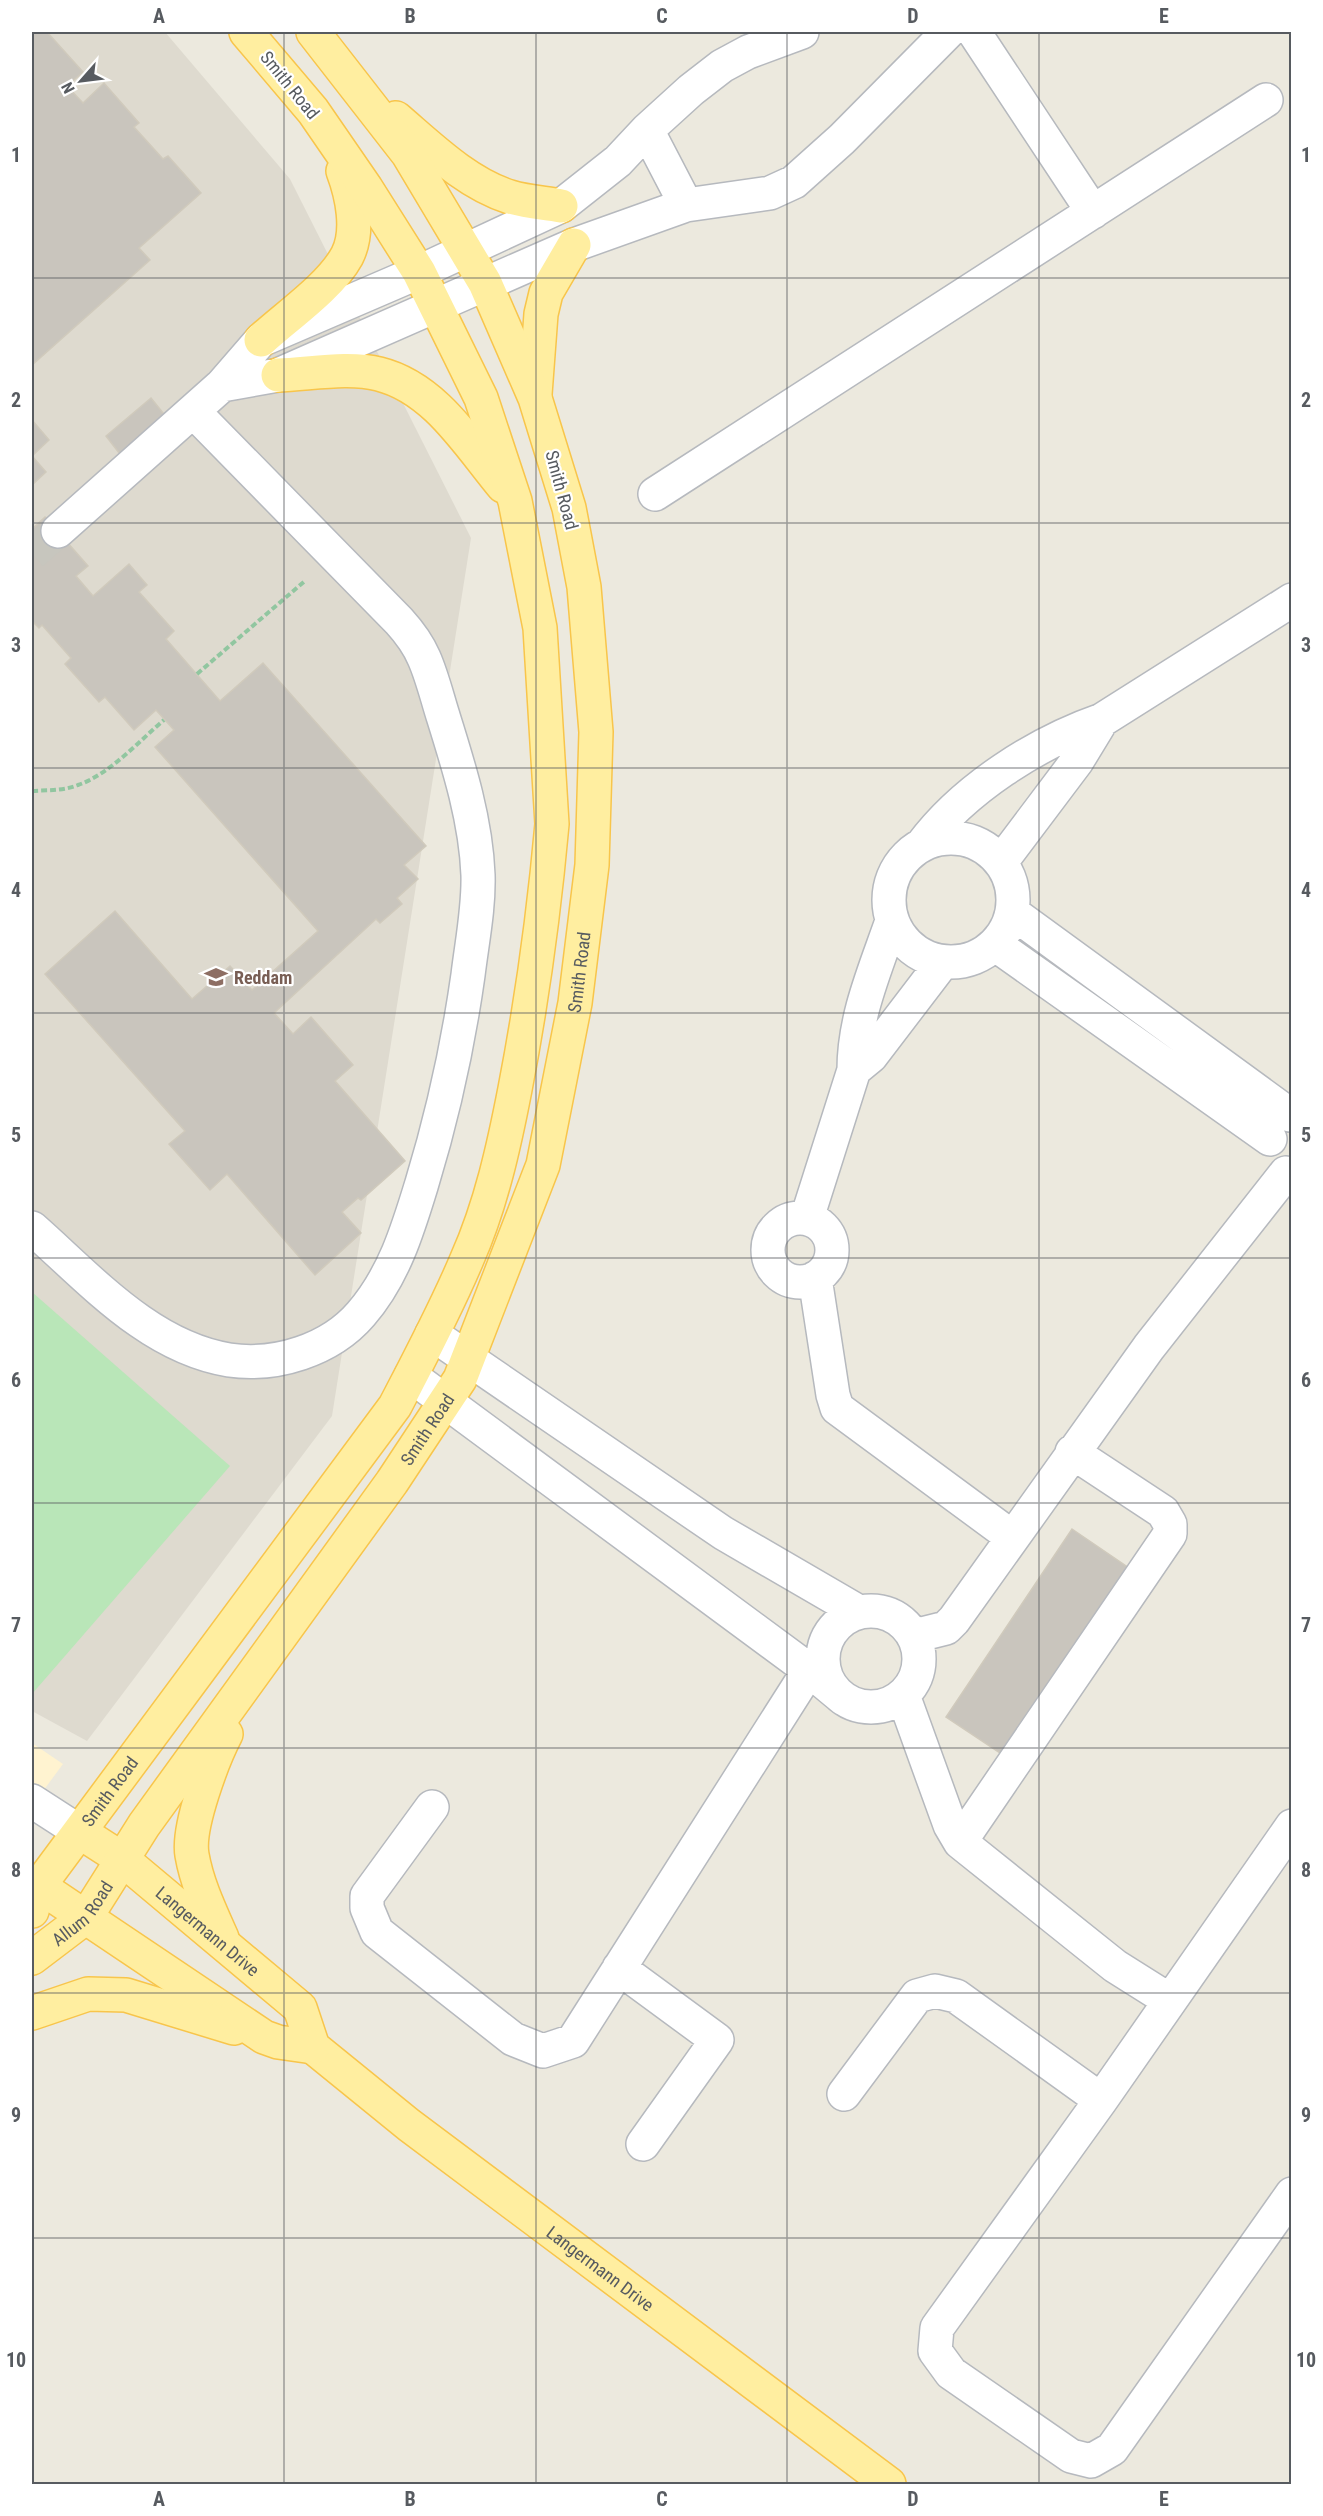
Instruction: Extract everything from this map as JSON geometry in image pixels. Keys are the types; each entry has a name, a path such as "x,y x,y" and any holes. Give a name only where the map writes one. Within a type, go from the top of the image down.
{"main road":[{"name":"Smith Road","path":"80,1832 395,1406 468,1258 501,1158 531,1011 552,824 540,628 515,501 481,398 419,272 313,111 246,32"},
{"name":"Smith Road","path":"122,1859 392,1482 460,1379 543,1165 575,1003 592,865 596,732 584,587 569,508 535,398 485,283 467,250 408,154 356,84 313,32"},
{"path":"356,84 451,165 491,189 511,197 561,206"},
{"path":"261,340 325,283 348,255 354,213 352,194 332,140"},
{"path":"535,398 541,314 546,293 574,245"},
{"path":"278,375 344,372 377,374 404,383 426,396 515,501"},
{"path":"552,824 594,826"},
{"path":"224,1943 204,1898 191,1852 199,1805 216,1755 266,1658"},
{"path":"80,1832 34,1893 86,1917 264,2037"},
{"name":"Langermann Drive","path":"80,1832 122,1859 300,2008 313,2047 409,2126 889,2484"},
{"name":"Allum Road","path":"32,1958 86,1917 122,1859"},
{"path":"32,2013 88,1994 126,1995 278,2042 313,2047"}],"street":[{"path":"58,531 222,385 261,340 419,272 561,206 618,162 647,130 691,90 722,66 748,52 802,32"},
{"path":"222,385 278,375 435,304 574,245 686,205 770,193 794,182 834,146 948,32"},
{"path":"974,32 1093,212"},
{"path":"656,494 1266,100"},
{"path":"647,130 686,205"},
{"path":"32,1228 145,1327 168,1339 230,1360 272,1360 291,1356 337,1335 359,1316 392,1267 408,1229 438,1130 456,1049 476,915 477,848 457,760 424,658 412,637 399,621 193,411"},
{"path":"922,845 943,838 964,839 985,848 1001,862 1012,887 1013,913 1006,930 996,945 971,960 942,963 926,958 900,936 892,921 889,908 891,883 903,861 922,845 956,806 1028,755 1074,729 1102,720 1292,600"},
{"path":"1001,862 1077,761 1102,720"},
{"path":"1013,913 1129,997 1284,1123"},
{"path":"807,1218 854,1070 854,1047 859,1014 892,921"},
{"path":"996,945 1110,1026 1284,1123"},
{"path":"854,1070 871,1056 942,963"},
{"path":"1110,1026 1129,997"},
{"path":"914,1636 946,1628 1149,1347 1288,1174 1272,1158 1284,1123"},
{"path":"807,1218 824,1229 832,1248 827,1266 815,1278 805,1282 783,1278 776,1271 768,1253 768,1243 779,1225 789,1219 807,1218"},
{"path":"815,1278 837,1408 1012,1537"},
{"path":"432,1334 723,1533 859,1612"},
{"path":"411,1376 809,1670 844,1700 859,1706 875,1708 890,1704 903,1695 913,1683 919,1667 919,1652 914,1636 904,1623 890,1615 875,1611 859,1612 844,1618 833,1629 825,1643 823,1659 825,1674 832,1688 844,1700"},
{"path":"960,1842 1170,1534 1170,1524 1163,1512 1072,1452"},
{"path":"432,1807 367,1896 367,1908 377,1932 513,2039 543,2051 573,2041 809,1670"},
{"path":"903,1695 950,1825 960,1842 1115,1966 1169,2000"},
{"path":"32,1801 80,1832"},
{"path":"1292,1826 1101,2100 937,2328 935,2351 951,2373 1071,2456 1091,2462 1112,2449 1292,2194"},
{"path":"619,1968 717,2040 644,2144"},
{"path":"844,2094 917,1996 935,1991 956,1996 1101,2100"}],"path":[{"path":"197,674 334,556"},
{"path":"32,791 62,790 81,784 108,767 164,720"}],"shaded area":[{"name":"Reddam","path":"32,32 165,32 290,179 471,538 332,1416 87,1741 32,1711"},
{"path":"32,1743 63,1764 32,1806"}],"green space":[{"path":"32,1292 230,1466 32,1694"}],"building":[{"path":"32,32 47,32 83,72 67,86 83,103 104,83 139,123 134,127 163,159 168,156 201,193 139,248 150,260 32,365"},
{"path":"151,398 172,424 123,458 106,436"},
{"path":"32,420 49,440 32,456"},
{"path":"32,456 46,472 32,485"},
{"path":"45,517 88,566 76,576 93,596 129,564 147,585 139,592 174,631 166,639 220,701 263,663 426,846 404,865 418,879 397,898 402,904 380,923 376,919 274,1013 293,1034 311,1017 353,1065 335,1081 405,1161 361,1200 358,1198 342,1212 361,1233 315,1275 227,1174 210,1190 169,1144 185,1131 45,974 115,911 192,999 230,966 252,990 318,931 155,747 174,730 156,710 134,730 105,697 99,702 65,664 71,658 42,625 39,628 34,623 32,626 32,529"},
{"path":"1072,1529 1129,1568 1003,1755 946,1717"}],"tunnel":[{"path":"32,554 58,531"}],"place":[{"name":"Reddam","path":"216,977"}]}
